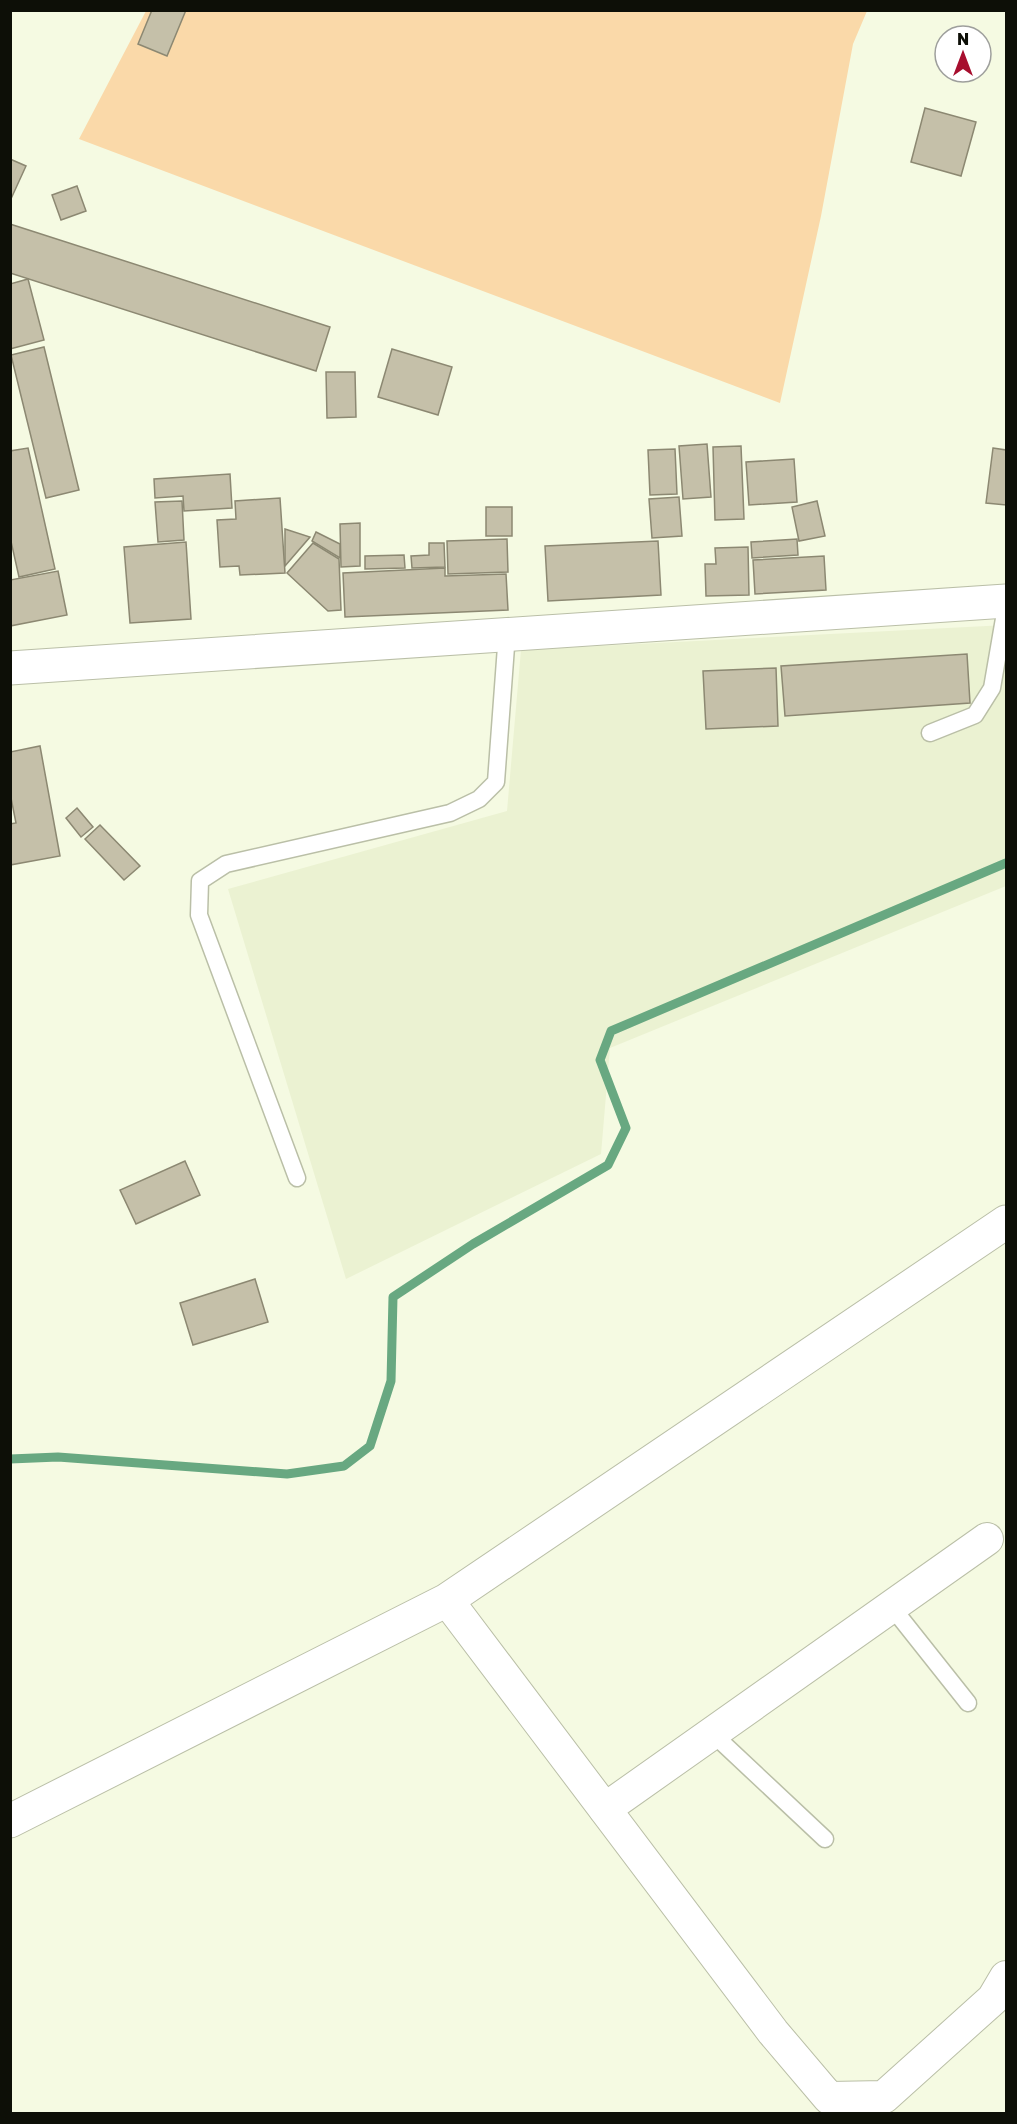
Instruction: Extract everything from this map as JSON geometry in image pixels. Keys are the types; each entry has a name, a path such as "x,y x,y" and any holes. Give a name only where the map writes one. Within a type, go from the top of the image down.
{"street":[{"path":"10,668 1006,601"},
{"path":"10,1821 447,1600 1006,1222"},
{"path":"605,1809 987,1539"},
{"path":"447,1600 773,2032 829,2098 884,2097 993,1999 1006,1977"}],"lane":[{"path":"930,733 975,715 992,688 1006,607"},
{"path":"297,1178 199,915 200,881 226,864 450,813 479,799 496,782 507,633"},
{"path":"891,1606 968,1703"},
{"path":"712,1733 825,1839"}],"shaded area":[{"path":"146,11 867,11 853,44 821,216 780,403 79,139"},
{"path":"1006,625 1006,886 610,1048 601,1154 346,1279 228,889 507,811 521,650"}],"building":[{"path":"152,10 186,10 167,56 138,44"},
{"path":"925,108 976,122 961,176 911,162"},
{"path":"10,159 26,166 10,201"},
{"path":"77,186 86,211 61,220 52,195"},
{"path":"10,224 330,327 316,371 10,273"},
{"path":"28,279 44,340 10,349 10,284"},
{"path":"44,347 79,490 46,498 11,355"},
{"path":"392,349 452,367 438,415 378,397"},
{"path":"326,372 355,372 356,417 327,418"},
{"path":"707,444 711,497 683,499 679,446"},
{"path":"741,446 744,519 715,520 713,447"},
{"path":"28,448 55,569 19,577 10,537 10,451"},
{"path":"993,448 1006,450 1006,505 986,503"},
{"path":"675,449 677,494 650,495 648,450"},
{"path":"794,459 797,502 749,505 746,462"},
{"path":"230,474 232,508 184,511 183,496 155,498 154,479"},
{"path":"679,497 682,536 652,538 649,499"},
{"path":"280,498 285,573 240,575 239,566 220,567 217,520 236,519 235,501"},
{"path":"182,501 184,540 158,542 155,502"},
{"path":"817,501 825,536 799,541 792,507"},
{"path":"486,507 512,507 512,536 486,536"},
{"path":"360,523 360,566 341,567 340,524"},
{"path":"285,529 310,537 285,566"},
{"path":"316,532 340,544 340,558 312,541"},
{"path":"507,539 508,572 448,574 447,541"},
{"path":"797,539 798,555 752,558 751,542"},
{"path":"658,541 661,595 548,601 545,546"},
{"path":"186,542 191,619 130,623 124,547"},
{"path":"313,543 339,559 341,610 328,611 287,573"},
{"path":"429,543 444,543 445,567 412,568 411,556 429,555"},
{"path":"748,547 749,595 706,596 705,564 716,564 715,548"},
{"path":"404,555 405,568 365,569 365,556"},
{"path":"824,556 826,590 755,594 753,560"},
{"path":"445,568 445,576 506,574 508,610 345,617 343,573"},
{"path":"58,571 67,615 10,626 10,580"},
{"path":"967,654 970,703 785,716 781,666"},
{"path":"776,668 778,726 706,729 703,671"},
{"path":"40,746 60,856 10,865 10,824 16,823 10,793 10,752"},
{"path":"77,808 93,827 81,837 66,818"},
{"path":"100,825 140,866 124,880 85,839"},
{"path":"185,1161 200,1195 136,1224 120,1190"},
{"path":"255,1279 268,1322 193,1345 180,1303"}],"waterway":[{"path":"10,1459 58,1457 287,1474 344,1466 370,1446 391,1381 393,1297 473,1244 608,1165 626,1128 600,1060 611,1031 1006,863"}]}
